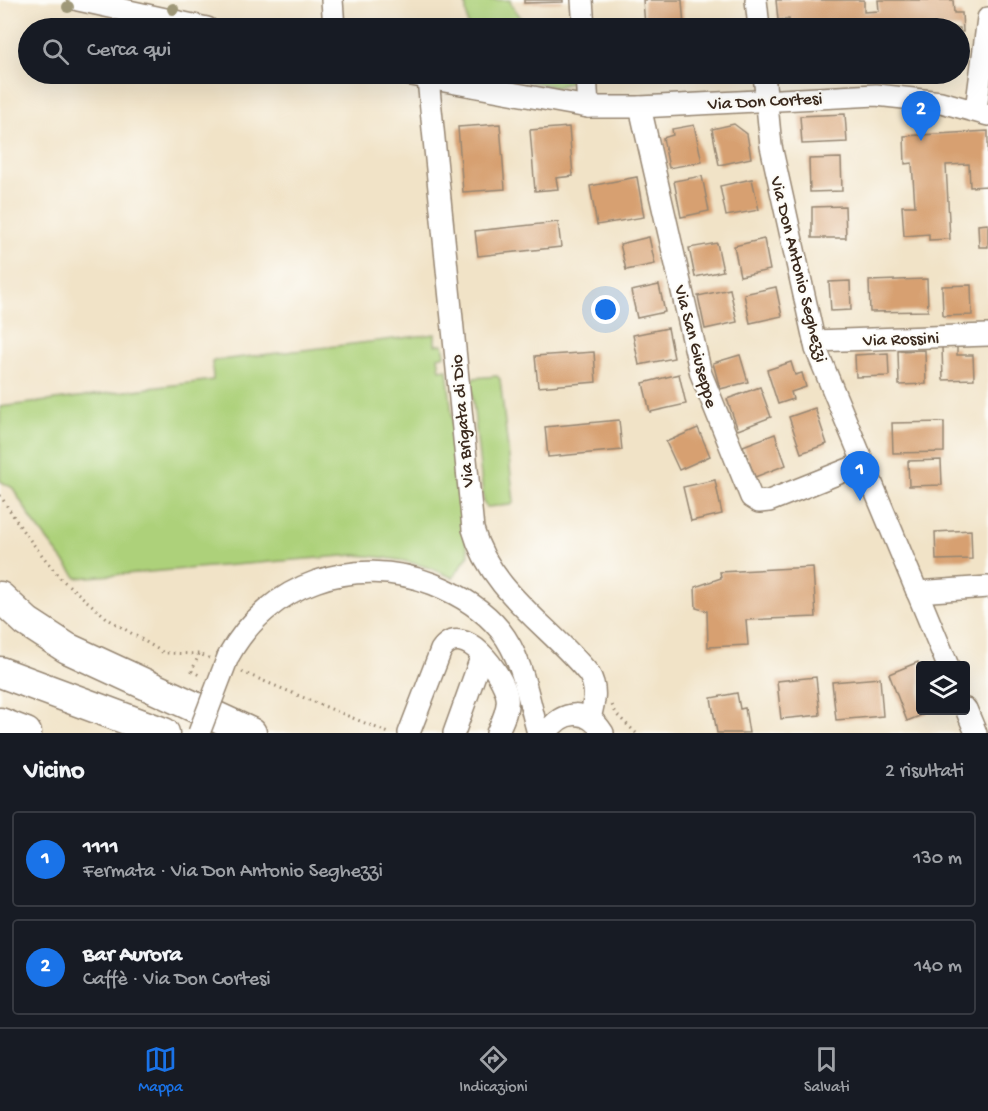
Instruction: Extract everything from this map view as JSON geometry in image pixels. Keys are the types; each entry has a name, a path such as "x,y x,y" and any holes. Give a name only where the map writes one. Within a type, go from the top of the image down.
{"highway":[{"path":"0,597 27,622 75,652 251,733"},
{"path":"0,672 164,733"},
{"path":"0,723 26,733"}],"street":[{"path":"78,0 161,18"},
{"path":"332,0 333,18"},
{"path":"582,0 583,18"},
{"path":"756,0 758,18"},
{"path":"982,113 988,18"},
{"name":"Via Brigata di Dio","path":"428,84 472,528 482,556 498,579 589,674 594,683 594,693 587,722"},
{"name":"Via Don Cortesi","path":"457,84 588,107 640,107 876,95 931,100 982,113"},
{"path":"587,84 588,107"},
{"name":"Via Don Antonio Seghezzi","path":"765,84 771,146 814,341 946,661"},
{"name":"Via San Giuseppe","path":"640,107 701,374 751,497 759,502 769,501 864,463"},
{"name":"Via Rossini","path":"814,341 988,334"},
{"path":"199,733 226,662 238,640 252,623 278,601 298,589 329,576 356,572 379,572 427,582 468,602 487,617 501,632 513,652 524,678 538,733"},
{"path":"917,592 988,587"},
{"path":"0,620 53,640"},
{"path":"409,733 444,646 456,640 465,641 482,655 501,680 508,699 497,733"},
{"path":"454,733 482,655"},
{"path":"524,678 547,704 587,722"},
{"path":"968,715 976,733"},
{"path":"547,733 560,718 587,722"}],"path":[{"path":"0,495 23,531 60,578 108,620 164,653 199,654 226,662 389,733"},
{"path":"199,654 192,671 203,677"}],"green space":[{"path":"465,0 510,0 521,18 467,18"},
{"path":"542,84 565,84 556,87"},
{"path":"435,334 435,345 443,344 445,355 438,357 440,370 447,369 469,554 453,578 405,561 355,555 77,578 34,523 13,488 0,481 0,407 213,380 212,361"},
{"path":"497,376 500,379 514,502 511,505 487,507 484,504 471,383 474,378"}],"building":[{"path":"524,0 563,0 563,2 524,3"},
{"path":"643,0 682,0 683,18 644,18"},
{"path":"776,0 864,0 864,12 879,11 878,0 953,0 954,13 962,13 962,18 778,18"},
{"path":"845,114 847,142 802,144 800,116"},
{"path":"500,124 505,189 463,192 458,127"},
{"path":"734,124 747,134 751,158 719,165 712,129"},
{"path":"694,125 702,162 669,168 663,138 673,135 672,129"},
{"path":"569,127 573,176 556,178 558,189 535,191 530,130"},
{"path":"988,131 988,186 970,187 969,164 946,165 950,239 929,240 929,234 904,236 902,206 915,206 912,163 905,164 904,136"},
{"path":"841,158 842,191 810,192 809,159"},
{"path":"702,176 709,211 681,217 674,181"},
{"path":"637,177 644,217 597,225 590,186"},
{"path":"752,179 759,210 726,216 720,186"},
{"path":"845,206 846,238 812,238 812,207"},
{"path":"558,222 561,247 478,256 475,231"},
{"path":"988,224 988,247 979,247 978,225"},
{"path":"649,237 655,264 626,270 620,244"},
{"path":"764,239 770,270 740,276 734,246"},
{"path":"717,243 723,271 695,277 689,248"},
{"path":"927,279 928,311 870,312 869,281"},
{"path":"850,281 851,310 831,311 829,282"},
{"path":"659,285 665,312 637,318 631,291"},
{"path":"971,285 972,315 943,316 942,286"},
{"path":"776,287 782,316 750,323 744,294"},
{"path":"730,289 737,322 705,329 698,296"},
{"path":"668,328 674,358 639,365 633,335"},
{"path":"942,347 957,347 957,355 973,355 974,379 943,380"},
{"path":"925,350 926,384 899,385 898,351"},
{"path":"594,352 596,382 538,387 535,356"},
{"path":"888,353 889,376 856,377 855,355"},
{"path":"740,355 748,382 720,389 713,363"},
{"path":"791,362 795,375 802,373 806,387 791,392 793,399 778,404 767,370"},
{"path":"679,374 686,404 650,412 643,383"},
{"path":"760,387 771,417 738,430 727,399"},
{"path":"815,408 827,444 801,453 789,417"},
{"path":"619,420 622,450 548,457 545,427"},
{"path":"944,422 944,452 893,453 892,423"},
{"path":"698,428 710,456 679,470 666,442"},
{"path":"775,434 786,465 755,477 743,446"},
{"path":"941,460 942,485 909,486 908,461"},
{"path":"715,480 722,514 691,521 683,487"},
{"path":"971,530 972,559 936,560 935,532"},
{"path":"813,567 816,617 746,620 748,645 708,647 707,611 696,608 695,587 721,578 720,572"},
{"path":"916,663 916,715 922,715 907,721 889,674"},
{"path":"816,677 820,715 781,719 777,681"},
{"path":"880,678 883,716 836,720 832,682"},
{"path":"737,693 740,709 745,708 749,733 717,733 711,698"}],"place":[{"name":"Bar Aurora","path":"921,141"},
{"name":"1111","path":"860,501"}]}
